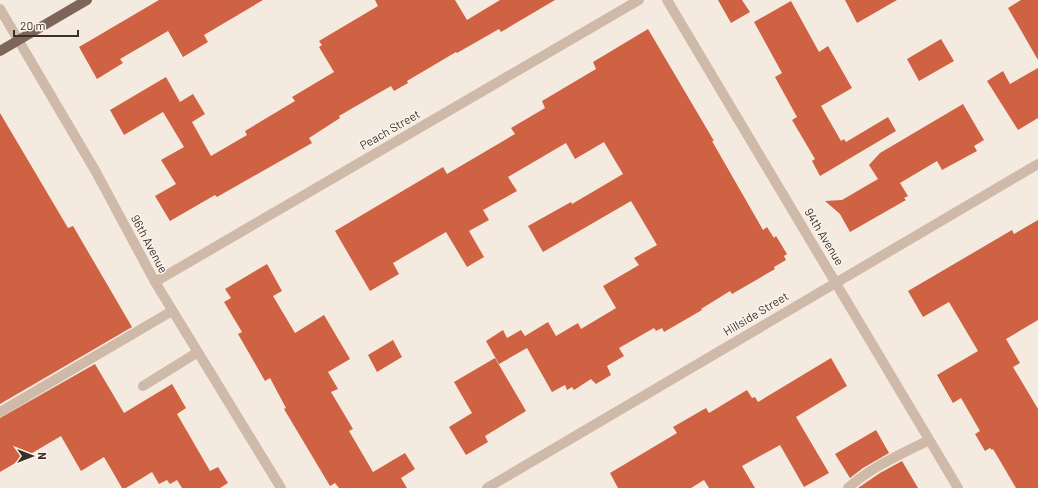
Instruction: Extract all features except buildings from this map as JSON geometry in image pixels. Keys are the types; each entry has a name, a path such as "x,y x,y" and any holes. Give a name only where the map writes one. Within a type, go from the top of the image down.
{"main road":[{"path":"0,52 87,0"}],"street":[{"name":"Peach Street","path":"155,282 639,0"},
{"name":"94th Avenue","path":"667,0 958,488"},
{"name":"96th Avenue","path":"0,9 96,172 172,311 281,488"},
{"name":"Hillside Street","path":"487,488 1038,164"},
{"path":"0,412 172,311"},
{"path":"143,386 198,352"},
{"path":"848,488 893,458 929,440"}]}
